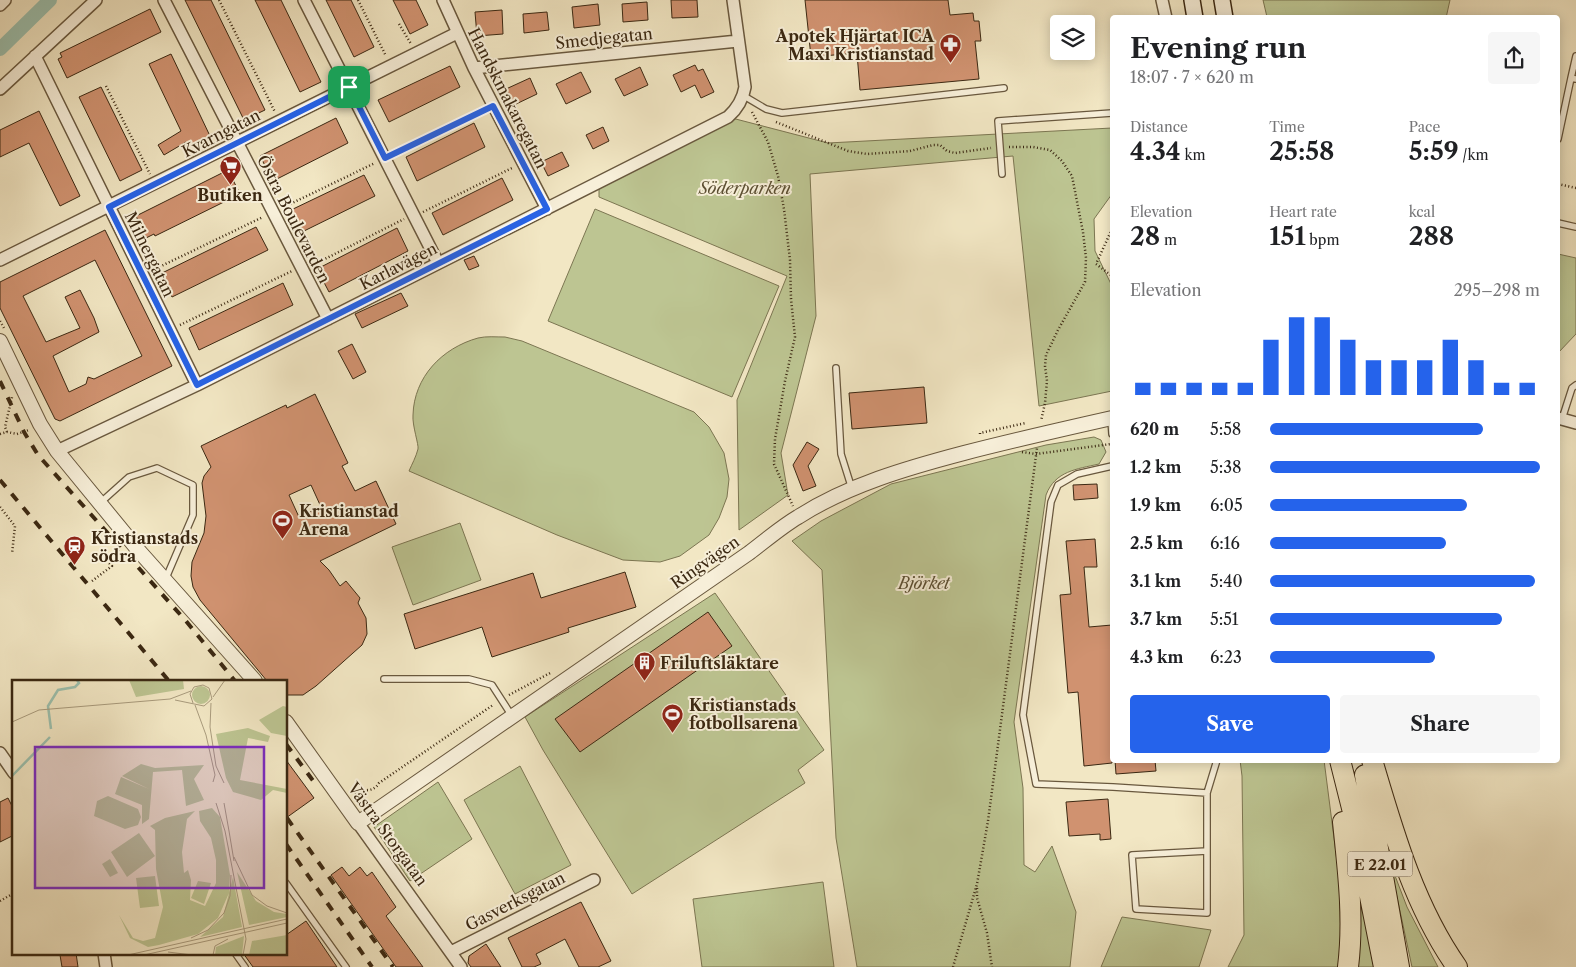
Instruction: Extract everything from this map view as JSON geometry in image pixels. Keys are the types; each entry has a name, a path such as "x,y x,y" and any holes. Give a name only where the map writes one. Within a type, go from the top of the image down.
{"highway":[{"path":"1336,763 1348,874 1350,917 1348,967"},
{"name":"E 22.01","path":"1341,763 1354,816 1384,967"},
{"name":"E 22.01","path":"1363,763 1399,967"},
{"path":"1373,763 1387,813 1418,896 1436,932 1457,967"}],"main road":[{"path":"1192,0 1194,15"},
{"path":"1222,0 1224,15"}],"street":[{"path":"0,5 5,0"},
{"path":"0,88 96,0"},
{"name":"Östra Boulevarden","path":"164,0 328,319"},
{"path":"304,0 438,263"},
{"name":"Handskmakaregatan","path":"443,0 474,68 547,209"},
{"path":"733,0 745,87 744,96"},
{"path":"1162,0 1165,15"},
{"name":"Kvarngatan","path":"0,260 457,33"},
{"name":"Smedjegatan","path":"474,68 738,41"},
{"name":"Milnergatan","path":"35,56 197,385"},
{"name":"Karlavägen","path":"57,451 197,385 728,117 734,112 744,96"},
{"path":"0,341 40,424 57,451 165,580 254,680"},
{"name":"Ringvägen","path":"358,823 749,553 797,517 868,482 925,463 1038,434 1110,418"},
{"path":"1560,418 1576,422"},
{"name":"Västra Storgatan","path":"288,725 461,967"},
{"path":"0,753 7,769"},
{"name":"Gasverksgatan","path":"451,952 594,880"},
{"path":"104,954 106,967"}],"lane":[{"path":"1560,132 1573,78 1576,56"},
{"path":"744,96 766,109 782,113 1004,88"},
{"path":"1002,174 998,121 1110,113"},
{"path":"1560,223 1576,227"},
{"path":"836,368 841,454 852,490"},
{"path":"1560,418 1572,388 1576,385"},
{"path":"1110,466 1077,474 1058,485 1051,502 1023,715 1036,784 1113,786 1207,793"},
{"path":"100,503 129,477 157,468 193,485 193,515 165,580"},
{"path":"384,679 469,679 492,685 512,716"},
{"path":"1207,851 1132,855 1136,909 1207,913 1207,851 1207,793 1216,763"},
{"path":"288,886 346,967"},
{"path":"236,954 245,967"}],"path":[{"path":"219,0 280,122"},
{"path":"358,0 391,66"},
{"path":"399,24 417,53"},
{"path":"106,86 155,184"},
{"path":"143,275 493,106"},
{"path":"752,111 768,142 778,176 790,260 791,299 795,337 775,439 774,464 797,517"},
{"path":"426,211 511,168"},
{"path":"1560,184 1576,188"},
{"path":"170,330 414,214"},
{"path":"1110,233 1096,264 1110,274"},
{"path":"7,432 5,427 12,396"},
{"path":"980,434 1010,425 1028,423"},
{"path":"1034,423 1040,423"},
{"path":"0,434 7,432 17,434 32,429"},
{"path":"1036,454 1110,443"},
{"path":"0,507 15,526 12,554"},
{"path":"92,581 112,566 106,560 123,547"},
{"path":"353,789 372,790 379,782 501,699 552,672"},
{"path":"977,884 977,898 987,933 992,967"},
{"path":"0,901 12,894"}],"green space":[{"path":"1263,0 1450,0 1447,15 1267,15"},
{"name":"Söderparken","path":"728,117 828,143 1110,128 1110,197 1094,219 1095,251 1110,282 1110,391 1039,406 1013,156 810,174 816,316 781,453 788,495 739,530 737,400 787,276 599,197 599,182"},
{"path":"595,209 779,286 732,397 548,321"},
{"path":"1560,254 1576,258 1576,334 1560,351"},
{"path":"481,337 505,337 522,341 694,412 709,427 724,453 729,479 727,497 719,518 709,535 680,556 660,562 623,560 557,535 409,471 418,449 413,419 415,401 419,388 432,366 453,349 465,343"},
{"name":"Björket","path":"1094,437 1101,440 1106,452 1099,464 1068,472 1061,476 1050,487 1046,495 1014,722 1023,788 1024,865 1035,872 1052,846 1076,912 1070,967 857,967 836,838 822,570 792,541 821,521 891,484 1046,445"},
{"path":"460,523 481,580 413,605 392,547"},
{"name":"Kristianstads fotbollsarena","path":"715,593 824,750 798,770 805,783 632,894 543,750 525,717"},
{"path":"1240,763 1324,763 1339,877 1341,939 1338,967 1228,967 1244,935"},
{"path":"520,766 571,865 515,894 464,800"},
{"path":"438,782 472,839 410,881 374,827"},
{"path":"1389,860 1407,907 1438,967 1412,967"},
{"path":"823,882 834,967 702,967 693,899"},
{"path":"1361,892 1375,967 1356,967"},
{"path":"1122,917 1211,930 1199,967 1101,967"}],"building":[{"path":"185,0 211,0 265,110 244,120"},
{"path":"255,0 281,0 321,82 300,92"},
{"path":"326,0 351,0 374,47 354,57"},
{"path":"393,0 416,0 428,25 410,34"},
{"path":"671,0 697,0 698,17 672,18"},
{"path":"805,0 948,0 950,15 973,13 974,21 979,21 981,41 975,41 979,79 860,90 857,53 811,57"},
{"path":"647,2 648,20 623,22 622,4"},
{"path":"598,4 600,25 574,28 572,7"},
{"path":"150,9 161,32 67,78 58,59 62,57 60,53"},
{"path":"502,10 503,34 477,36 475,12"},
{"path":"547,12 549,30 524,33 523,14"},
{"path":"171,54 210,136 188,146 186,142 164,155 158,145 181,131 149,64"},
{"path":"695,65 698,71 703,69 714,92 701,98 695,85 681,92 673,75"},
{"path":"450,66 460,87 389,122 378,100"},
{"path":"640,67 648,85 624,96 615,79"},
{"path":"581,72 591,92 566,104 556,84"},
{"path":"530,78 537,94 514,105 506,89"},
{"path":"101,87 142,170 120,181 79,97"},
{"path":"39,111 80,196 60,206 29,143 0,157 0,130"},
{"path":"336,118 348,143 273,181 260,156"},
{"path":"474,123 485,147 417,181 406,157"},
{"path":"603,127 609,141 593,149 586,135"},
{"path":"562,152 569,166 548,176 541,162"},
{"path":"228,170 239,192 231,196 232,198 155,236 154,234 146,238 136,216"},
{"path":"364,175 375,196 302,232 291,210"},
{"path":"502,178 513,200 443,235 432,213"},
{"path":"256,227 268,250 172,297 160,274"},
{"path":"397,228 408,251 329,292 317,269"},
{"path":"105,230 172,366 60,421 55,419 0,308 0,282","holes":["95,260 142,356 94,379 88,377 86,384 69,392 53,356 99,332 94,318 80,290 65,297 80,328 46,342 23,296"]},
{"path":"474,256 479,266 469,270 464,260"},
{"path":"283,283 293,305 199,350 189,328"},
{"path":"401,293 408,306 362,328 355,314"},
{"path":"352,344 366,372 353,379 338,351"},
{"path":"924,387 927,423 852,429 849,393"},
{"name":"Kristianstad Arena","path":"315,394 348,463 342,466 355,491 376,481 396,524 320,561 340,586 346,581 360,598 358,603 366,618 367,634 362,645 316,686 303,695 288,695 288,680 266,680 200,600 193,587 191,576 192,562 204,533 206,516 202,483 204,476 211,467 201,446 286,405 287,408","holes":["311,485 321,507 299,517 289,495"]},
{"path":"807,442 819,449 808,466 816,486 803,491 793,465"},
{"path":"1097,484 1098,498 1074,500 1073,485"},
{"path":"1095,539 1097,567 1084,567 1089,627 1110,625 1110,763 1112,763 1084,766 1078,692 1068,693 1060,595 1071,594 1066,541"},
{"path":"625,572 636,607 568,628 569,632 492,657 482,627 415,649 404,614 533,573 541,598"},
{"name":"Friluftsläktare","path":"708,612 732,646 580,752 555,719"},
{"path":"288,763 314,798 288,817"},
{"path":"1115,763 1155,763 1156,771 1116,774"},
{"path":"8,798 12,806 12,836 0,842 0,802"},
{"path":"1108,799 1111,839 1100,840 1100,834 1069,836 1066,802"},
{"path":"342,867 349,876 360,867 367,876 372,872 396,907 386,916 423,967 396,967 331,875"},
{"path":"581,902 611,961 598,967 579,967 565,939 536,954 541,964 534,967 522,967 508,938"},
{"path":"306,921 337,967 253,967 244,954 288,954 288,934"},
{"path":"486,944 501,967 471,967 468,963 469,956"},
{"path":"76,954 78,967 62,967 60,955"}],"waterway":[{"path":"0,49 50,0"}],"railway":[{"path":"0,381 24,432 38,455 186,621 234,680"},
{"path":"0,480 168,680"},
{"path":"288,747 317,786"},
{"path":"288,819 393,967"},
{"path":"288,847 372,967"}],"place":[{"name":"Apotek Hjärtat ICA Maxi Kristianstad","path":"950,64"},
{"name":"Butiken","path":"230,185"},
{"name":"Kristianstad Arena","path":"283,539"},
{"name":"Kristianstads södra","path":"75,566"},
{"name":"Friluftsläktare","path":"644,682"},
{"name":"Kristianstads fotbollsarena","path":"673,733"}],"route":[{"path":"349,87 385,158 493,106 547,209 197,385 109,207 349,87"}]}
